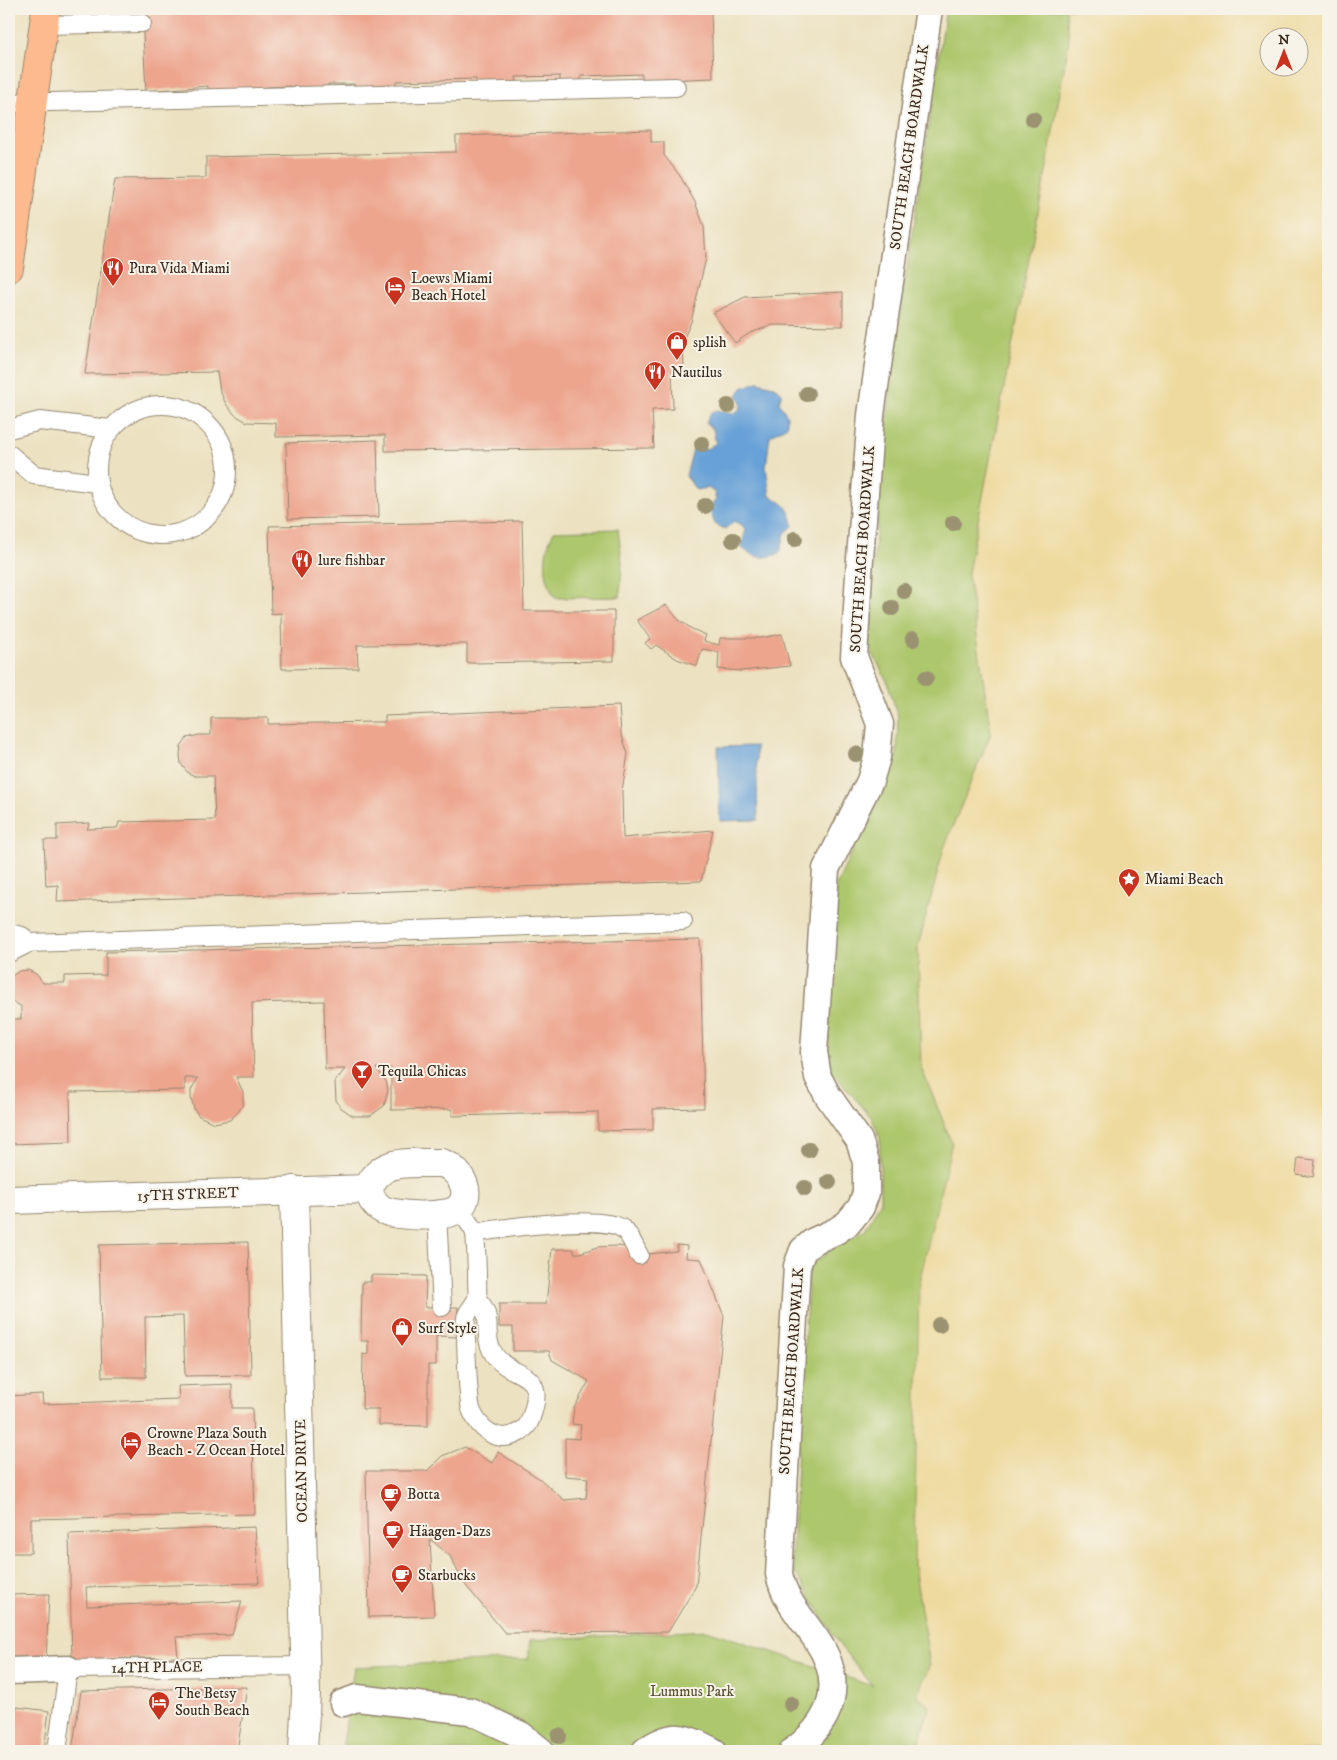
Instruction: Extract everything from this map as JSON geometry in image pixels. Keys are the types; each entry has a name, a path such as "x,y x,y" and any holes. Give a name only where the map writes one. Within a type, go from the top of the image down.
{"main road":[{"path":"9,268 20,103 44,17"}],"street":[{"name":"SOUTH BEACH BOARDWALK","path":"793,1751 818,1727 829,1708 834,1690 831,1670 822,1649 786,1598 779,1574 797,1266 804,1250 814,1241 836,1231 848,1222 861,1207 866,1193 866,1162 859,1140 822,1083 814,1052 823,900 826,869 870,781 877,757 880,724 854,657 860,558 870,415 929,9"},
{"path":"442,1163 451,1166 459,1173 464,1185 464,1199 448,1212 396,1215 380,1209 372,1201 368,1189 373,1176 393,1164 442,1163"},
{"name":"15TH STREET","path":"9,1200 368,1189"},
{"name":"OCEAN DRIVE","path":"294,1190 306,1666 306,1730 303,1751"},
{"name":"14TH PLACE","path":"9,1671 68,1668"},
{"path":"343,1703 356,1698 470,1711 520,1735 541,1751"},
{"path":"645,1751 663,1739 676,1737 693,1741 713,1751"}],"lane":[{"path":"44,17 142,23"},
{"path":"20,103 156,95 676,88"},
{"path":"166,405 187,409 205,420 219,436 227,455 228,476 223,496 207,518 196,527 177,534 156,536 136,530 118,519 105,503 97,483 96,464 101,446 111,430 126,415 145,407 166,405"},
{"path":"9,429 40,421 111,430"},
{"path":"9,454 34,475 97,483"},
{"path":"9,953 30,943 683,921"},
{"path":"9,933 22,936 30,943"},
{"path":"448,1212 475,1233 519,1226 605,1222 623,1229 640,1255"},
{"path":"442,1307 448,1212"},
{"path":"475,1233 477,1299 466,1316 471,1409 480,1426 493,1437 507,1437 521,1432 529,1424 534,1409 536,1392 532,1381 497,1358 491,1349 486,1308 477,1299"},
{"name":"14TH PLACE","path":"68,1668 306,1666"},
{"path":"56,1751 68,1668"}],"green space":[{"name":"Lummus Park","path":"946,9 1066,9 1069,40 1047,167 968,573 991,733 944,848 918,947 921,1067 952,1143 914,1566 930,1665 917,1695 930,1706 916,1751 342,1751 354,1667 528,1659 530,1640 707,1630 873,1686 841,1647 791,1566 809,1267 837,1246 865,1230 880,1203 880,1138 872,1118 827,1066 836,886 897,754 898,716 887,681 866,641 893,360"},
{"path":"618,529 622,562 620,597 555,598 546,573 547,548 554,531"}],"sand":[{"name":"Miami Beach","path":"1066,9 1328,9 1328,1751 916,1751 930,1706 917,1695 930,1665 914,1566 919,1283 952,1143 921,1067 918,947 944,848 991,733 968,573 1047,167 1069,40"}],"water":[{"path":"750,9 793,9 790,12 757,13"},
{"path":"758,382 774,386 782,393 779,402 787,416 787,426 770,436 766,467 770,496 780,501 786,507 791,515 793,526 785,533 780,553 769,557 755,556 741,547 746,530 741,524 734,521 725,529 715,524 709,508 716,500 714,492 708,488 696,490 686,476 693,449 707,449 716,443 713,429 706,423 710,414 717,410 733,414 740,409 741,402 737,395 742,388"},
{"path":"756,746 758,820 720,821 718,747"}],"building":[{"path":"204,9 711,9 713,78 642,81 642,74 581,76 580,83 560,83 560,76 516,77 517,86 477,87 476,79 396,81 396,89 354,90 354,84 328,84 328,93 291,94 291,86 267,87 267,95 208,96 208,86 146,91 142,14"},
{"name":"Loews Miami Beach Hotel","path":"651,130 651,142 664,142 664,155 680,176 695,202 704,226 706,258 691,322 683,340 684,370 672,370 673,409 652,410 654,448 385,451 385,435 276,437 276,423 247,422 235,415 226,404 220,391 217,372 85,374 115,179 206,178 206,157 456,152 456,136"},
{"path":"843,292 843,326 773,325 750,333 735,343 713,313 745,297"},
{"path":"377,440 379,517 288,519 286,443"},
{"path":"522,521 524,611 614,611 614,661 467,663 467,644 357,645 358,668 282,669 281,613 271,614 269,526"},
{"path":"666,605 679,620 692,629 706,635 704,641 719,645 720,638 761,638 782,634 790,666 741,671 718,669 719,652 702,649 697,666 677,659 656,645 651,649 645,643 650,639 637,620"},
{"path":"619,706 621,733 628,754 622,791 623,838 713,830 701,881 57,902 58,885 46,886 44,840 57,840 57,825 90,823 87,829 117,828 119,822 215,820 213,776 195,776 188,773 181,764 180,755 181,746 187,738 211,735 211,718 268,718 268,724 385,722 385,716"},
{"path":"700,939 704,1108 653,1109 653,1130 598,1131 598,1112 452,1116 452,1109 391,1110 391,1068 376,1068 386,1081 388,1090 384,1106 370,1116 353,1116 340,1107 336,1100 335,1082 345,1069 325,1069 324,1001 252,1003 254,1077 236,1077 243,1092 243,1104 230,1120 214,1123 199,1116 194,1109 191,1098 191,1090 198,1078 185,1078 185,1090 70,1092 71,1142 9,1144 9,1019 21,1019 21,1006 13,1002 9,996 9,982 12,976 19,971 28,970 36,974 43,983 65,983 65,976 106,975 106,952"},
{"path":"1298,1158 1315,1160 1313,1177 1296,1174"},
{"path":"248,1242 251,1375 185,1376 183,1316 145,1317 146,1377 102,1377 99,1245"},
{"path":"677,1245 687,1246 686,1258 701,1259 724,1316 696,1586 668,1632 505,1633 463,1582 450,1556 430,1539 434,1616 369,1617 366,1471 427,1471 442,1456 465,1447 492,1463 498,1452 540,1479 564,1500 586,1498 588,1478 565,1476 565,1438 579,1439 581,1425 572,1424 574,1408 589,1381 552,1360 549,1351 513,1351 513,1327 499,1327 499,1304 546,1304 552,1249 574,1249 574,1253 580,1253 597,1247 616,1246 626,1247 639,1255 677,1251"},
{"path":"371,1275 426,1276 425,1307 458,1307 457,1337 436,1336 436,1365 428,1365 428,1426 379,1425 379,1409 362,1409 363,1354 368,1355 368,1341 361,1341 362,1282 371,1282"},
{"name":"Crowne Plaza South Beach - Z Ocean Hotel","path":"232,1384 232,1408 252,1408 255,1514 31,1519 31,1553 9,1553 9,1396 42,1394 43,1404 179,1399 178,1386"},
{"path":"255,1527 259,1583 86,1587 87,1606 242,1601 232,1635 176,1637 178,1657 72,1660 69,1534"},
{"path":"49,1594 46,1661 9,1662 9,1595"},
{"name":"The Betsy South Beach","path":"247,1687 237,1751 72,1751 81,1691"},
{"path":"9,1706 49,1711 44,1751 9,1751"}],"place":[{"name":"Pura Vida Miami","path":"113,287"},
{"name":"Loews Miami Beach Hotel","path":"395,306"},
{"name":"splish","path":"677,361"},
{"name":"Nautilus","path":"655,391"},
{"name":"lure fishbar","path":"302,579"},
{"name":"Miami Beach","path":"1129,898"},
{"name":"Tequila Chicas","path":"362,1090"},
{"name":"Surf Style","path":"402,1347"},
{"name":"Crowne Plaza South Beach - Z Ocean Hotel","path":"131,1461"},
{"name":"Botta","path":"391,1513"},
{"name":"Häagen-Dazs","path":"393,1550"},
{"name":"Starbucks","path":"402,1594"},
{"name":"The Betsy South Beach","path":"159,1721"}]}
